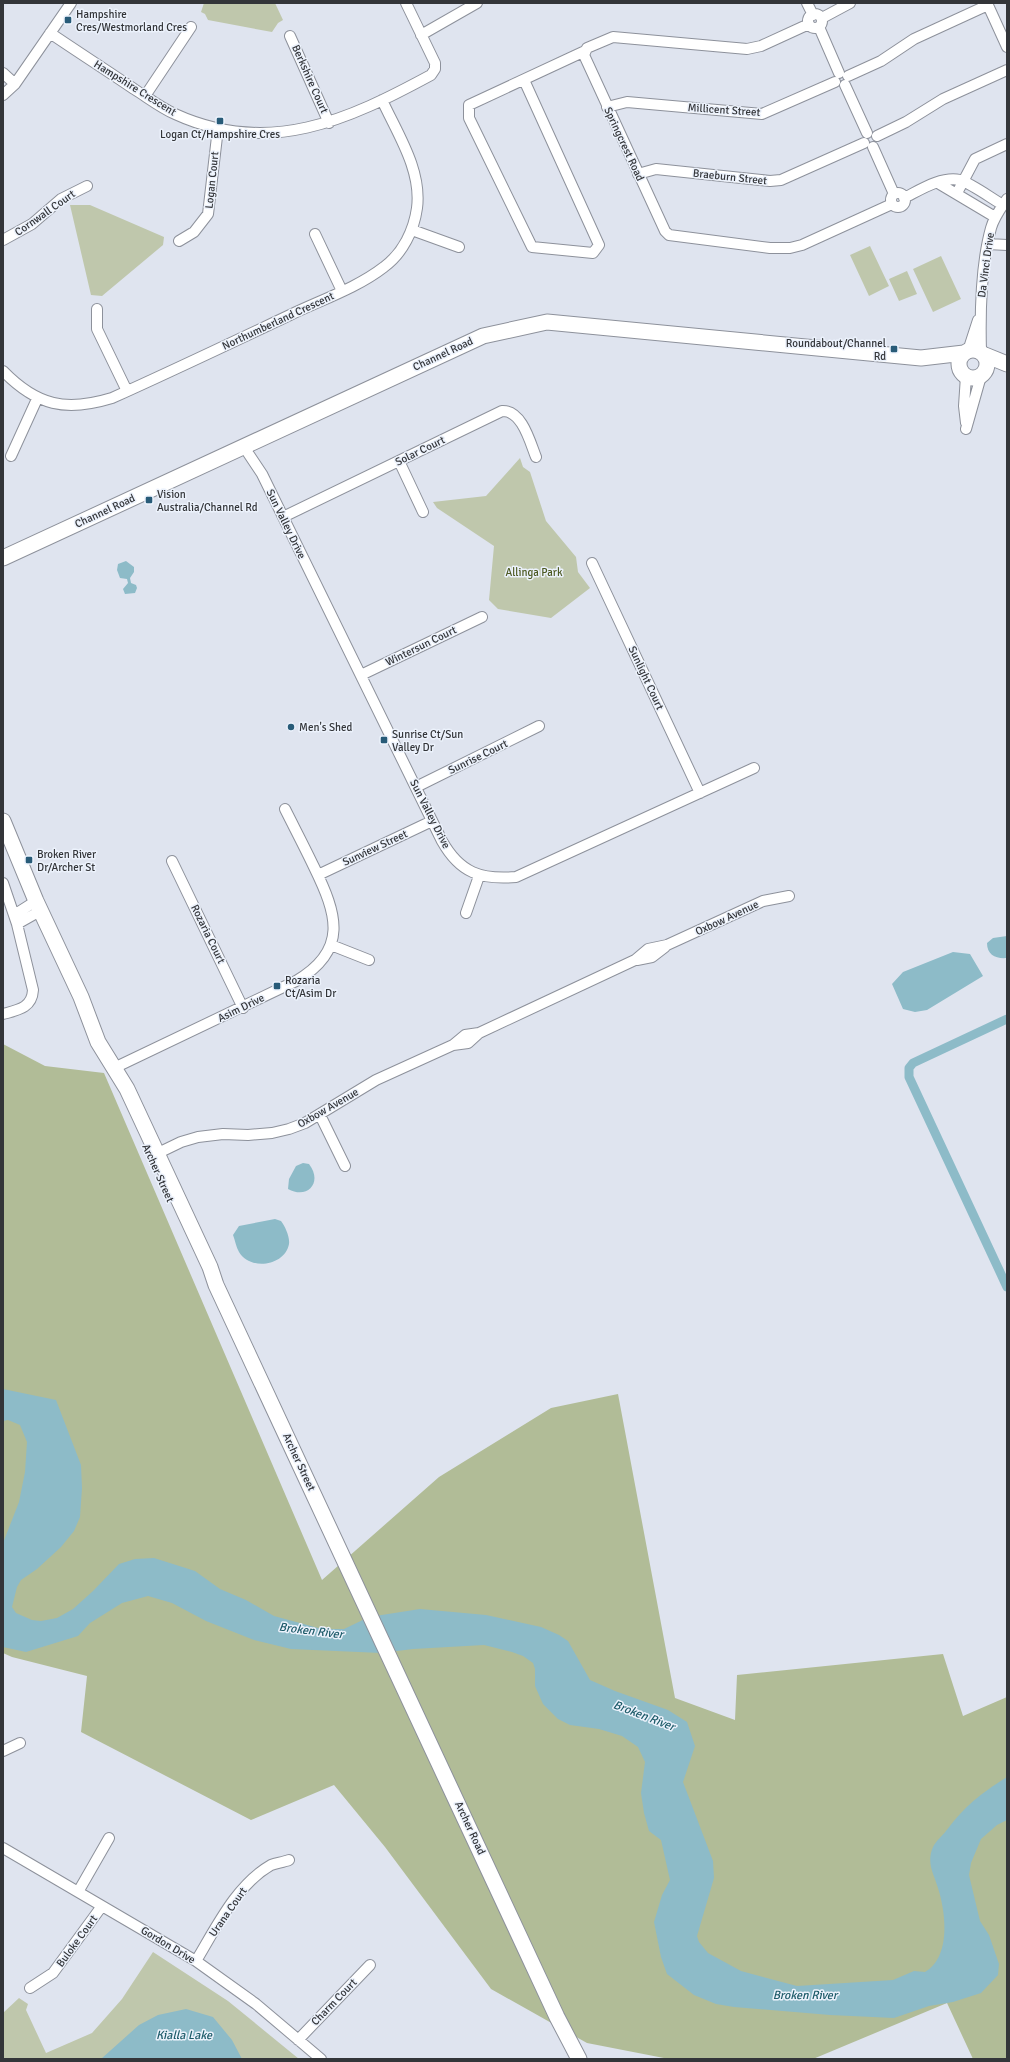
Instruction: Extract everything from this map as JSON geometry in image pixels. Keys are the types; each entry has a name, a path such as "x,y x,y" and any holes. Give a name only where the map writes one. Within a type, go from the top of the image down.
{"main road":[{"name":"Channel Road","path":"3,558 483,336 547,322 921,358 975,353 1007,364"},
{"path":"975,353 987,367 974,375 960,366 961,357 975,353"},
{"name":"Channel Road","path":"921,358 974,375 1007,371"},
{"name":"Archer Street","path":"3,821 38,906"},
{"name":"Archer Street","path":"3,840 38,906 81,997 104,1038 115,1069 127,1089 154,1155 210,1266 216,1285 382,1639"},
{"name":"Archer Road","path":"382,1639 557,2017 579,2059"},
{"name":"Archer Road","path":"557,2017 573,2059"}],"street":[{"path":"3,95 15,84 71,3"},
{"path":"406,3 421,35 477,3"},
{"path":"807,3 842,79 872,135"},
{"path":"524,80 599,245 593,253 532,248 469,118 469,106 585,51 594,44 613,37 747,49 761,46 816,21 850,3"},
{"path":"987,4 1007,47"},
{"name":"Millicent Street","path":"607,107 627,102 762,114 881,61 914,39 987,4"},
{"path":"145,96 191,27"},
{"name":"Hampshire Crescent","path":"50,33 174,114 218,128 246,133 279,133 329,123 382,100 431,75 435,69 435,63 421,35"},
{"name":"Berkshire Court","path":"290,36 329,123"},
{"name":"Springcrest Road","path":"585,51 586,61 665,231 669,235 770,248 790,248 802,245 897,198 952,179 963,182 1005,202"},
{"path":"897,198 868,145 863,139 906,122 943,99 1007,70"},
{"path":"3,73 15,84"},
{"name":"Northumberland Crescent","path":"3,371 17,385 37,399 63,405 93,404 127,391 342,290 385,267 394,258 412,230 417,209 416,180 410,162 382,100"},
{"name":"Logan Court","path":"179,241 194,232 208,214 218,128"},
{"path":"957,193 975,159 1007,144"},
{"name":"Braeburn Street","path":"638,174 656,169 770,181 781,180 868,145"},
{"path":"938,183 995,217"},
{"name":"Cornwall Court","path":"3,240 32,224 61,200 87,186"},
{"name":"Da Vinci Drive","path":"975,353 991,228 995,217 1005,202"},
{"path":"412,230 459,247"},
{"path":"315,234 342,290"},
{"path":"988,244 1007,245"},
{"path":"97,309 98,329 127,391"},
{"path":"12,456 37,399"},
{"name":"Solar Court","path":"283,517 497,413 506,411 514,414 536,456"},
{"name":"Sun Valley Drive","path":"247,445 254,451 262,474 447,850 457,861 478,876"},
{"path":"399,461 423,512"},
{"name":"Sunlight Court","path":"592,563 700,792"},
{"name":"Wintersun Court","path":"361,675 482,617"},
{"name":"Sunrise Court","path":"416,787 539,726"},
{"path":"466,913 478,876 495,878 516,877 754,768"},
{"name":"Asim Drive","path":"115,1069 243,1008 313,971 321,963 331,945 334,920 329,897 285,809"},
{"name":"Sunview Street","path":"318,875 432,821"},
{"name":"Rozaria Court","path":"172,861 243,1008"},
{"path":"3,883 15,919 32,985 33,996 24,1008 3,1014"},
{"name":"Oxbow Avenue","path":"154,1155 181,1142 198,1137 223,1134 266,1133 289,1129 320,1115 376,1080 453,1045 465,1034 479,1033 635,960 648,949 667,945 763,901 789,896"},
{"path":"15,919 38,906"},
{"path":"331,945 369,960"},
{"path":"320,1115 345,1166"},
{"path":"3,1751 20,1743"},
{"path":"78,1892 109,1838"},
{"name":"Gordon Drive","path":"3,1848 196,1961 250,1999 321,2059"},
{"name":"Urana Court","path":"196,1961 238,1894 253,1878 272,1865 289,1860"},
{"name":"Buloke Court","path":"30,1988 53,1973 102,1906"},
{"name":"Charm Court","path":"298,2040 370,1965"}],"green space":[{"path":"204,3 275,3 283,20 278,23 272,32 208,20 205,14 201,12"},
{"path":"70,205 90,205 164,237 163,245 102,296 91,295"},
{"path":"870,246 889,286 869,296 850,255"},
{"path":"941,256 961,299 933,312 913,269"},
{"path":"907,271 917,294 899,301 889,279"},
{"name":"Allinga Park","path":"520,458 523,467 530,472 546,521 576,557 578,572 590,588 551,618 498,609 489,600 494,546 437,508 433,502 486,496"},
{"path":"3,1044 45,1066 104,1073 322,1580 439,1477 551,1408 618,1394 675,1698 735,1720 737,1675 943,1654 963,1716 1007,1697 1007,2059 973,2059 947,2003 813,2059 669,2059 587,2043 491,1989 385,1847 334,1785 251,1820 81,1732 87,1676 12,1657 3,1653"},
{"path":"153,1952 228,2001 299,2059 3,2059 3,2013 19,1998 28,2004 26,2010 46,2053 92,2033 122,1999"}],"water":[{"path":"126,561 134,567 134,572 130,578 131,583 136,585 137,588 135,593 125,594 123,589 128,583 127,579 120,578 117,570 118,564"},
{"path":"1007,936 1007,958 999,958 990,953 987,943 993,938"},
{"path":"953,952 970,954 983,976 927,1010 915,1012 903,1009 892,984 903,972"},
{"path":"303,1163 309,1164 313,1171 314,1183 307,1191 295,1192 288,1189 289,1179 296,1166"},
{"path":"275,1219 281,1221 287,1232 289,1244 286,1251 281,1257 267,1263 259,1264 244,1258 238,1250 233,1235 239,1226"},
{"name":"Broken River","path":"3,1389 56,1400 81,1465 82,1488 80,1517 74,1531 61,1547 37,1569 21,1580 17,1587 12,1607 16,1613 32,1620 41,1621 57,1618 73,1609 119,1564 135,1559 154,1558 195,1571 220,1589 246,1600 274,1616 322,1629 344,1629 369,1617 420,1609 486,1615 541,1627 559,1635 568,1641 590,1680 615,1691 668,1710 687,1722 695,1746 683,1782 713,1861 714,1878 697,1936 699,1942 708,1953 741,1971 797,1986 893,1980 914,1971 925,1972 933,1965 939,1956 943,1945 944,1922 941,1898 930,1863 933,1847 967,1807 1007,1777 1007,1820 997,1825 981,1839 971,1863 969,1875 980,1921 989,1935 999,1964 998,1975 981,1993 953,2002 929,2006 894,2018 830,2015 734,2007 716,2004 694,1995 667,1974 661,1957 654,1922 662,1895 670,1880 661,1840 649,1831 644,1813 641,1793 645,1762 638,1747 622,1736 599,1729 570,1725 558,1719 543,1704 535,1686 535,1669 533,1663 523,1656 512,1652 484,1645 413,1649 381,1653 291,1649 254,1640 206,1621 172,1603 148,1596 122,1603 90,1623 78,1636 26,1652 3,1647 3,1543 19,1502 25,1472 27,1442 20,1425 8,1420 3,1421"},
{"name":"Kialla Lake","path":"186,2009 213,2017 232,2040 242,2059 101,2059 139,2025 158,2015"}],"waterway":[{"path":"1007,1019 913,1063 909,1068 909,1077 1007,1287"}],"place":[{"name":"Hampshire Cres/Westmorland Cres","path":"68,20"},
{"name":"Logan Ct/Hampshire Cres","path":"220,121"},
{"name":"Roundabout/Channel Rd","path":"894,349"},
{"name":"Vision Australia/Channel Rd","path":"149,500"},
{"name":"Men's Shed","path":"291,727"},
{"name":"Sunrise Ct/Sun Valley Dr","path":"384,740"},
{"name":"Broken River Dr/Archer St","path":"29,860"},
{"name":"Rozaria Ct/Asim Dr","path":"277,986"}]}
